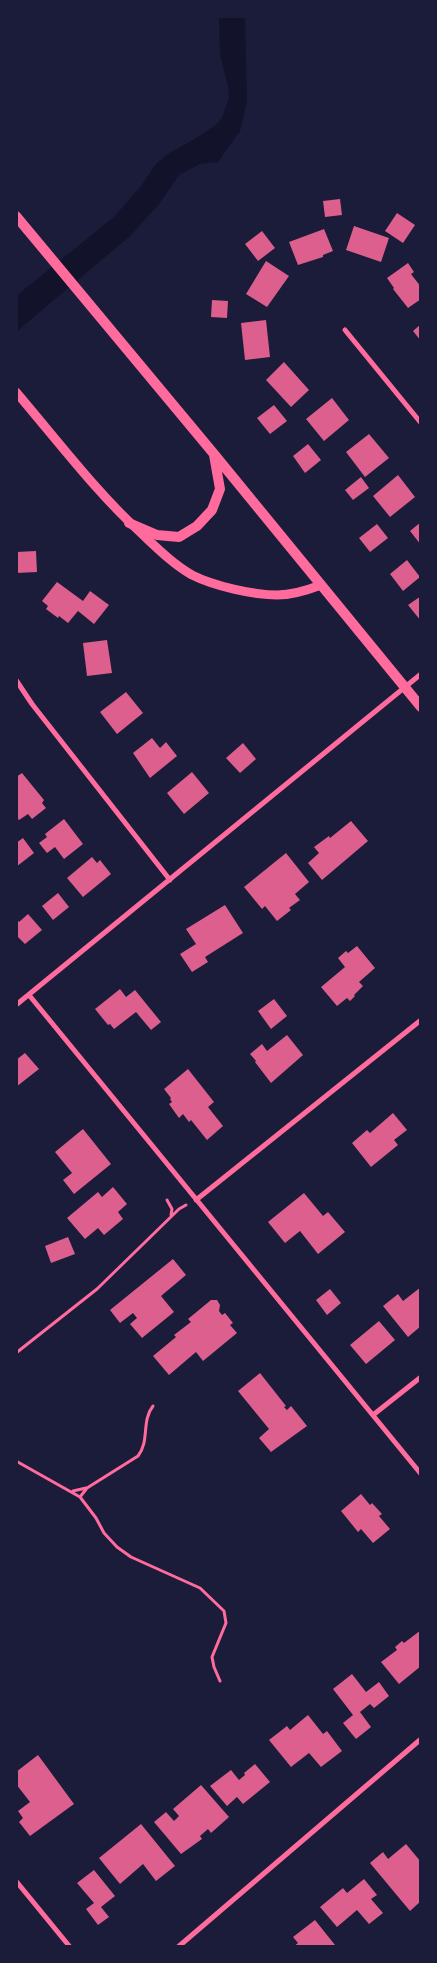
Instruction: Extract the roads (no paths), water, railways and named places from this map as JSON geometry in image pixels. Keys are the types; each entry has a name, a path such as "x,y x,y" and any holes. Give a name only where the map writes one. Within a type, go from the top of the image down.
{"main road":[{"path":"16,216 421,707"},
{"path":"130,523 157,535 179,537 197,526 212,510 220,488 214,454"}],"street":[{"path":"345,330 421,423"},
{"path":"16,392 102,494 130,523 168,559 194,576 229,588 278,595 308,590 321,585"},
{"path":"16,1005 421,674"},
{"path":"16,680 32,704 170,880"},
{"path":"29,995 421,1474"},
{"path":"196,1200 421,1020"},
{"path":"373,1415 421,1377"},
{"path":"178,1947 421,1739"},
{"path":"16,1881 70,1947"}]}
